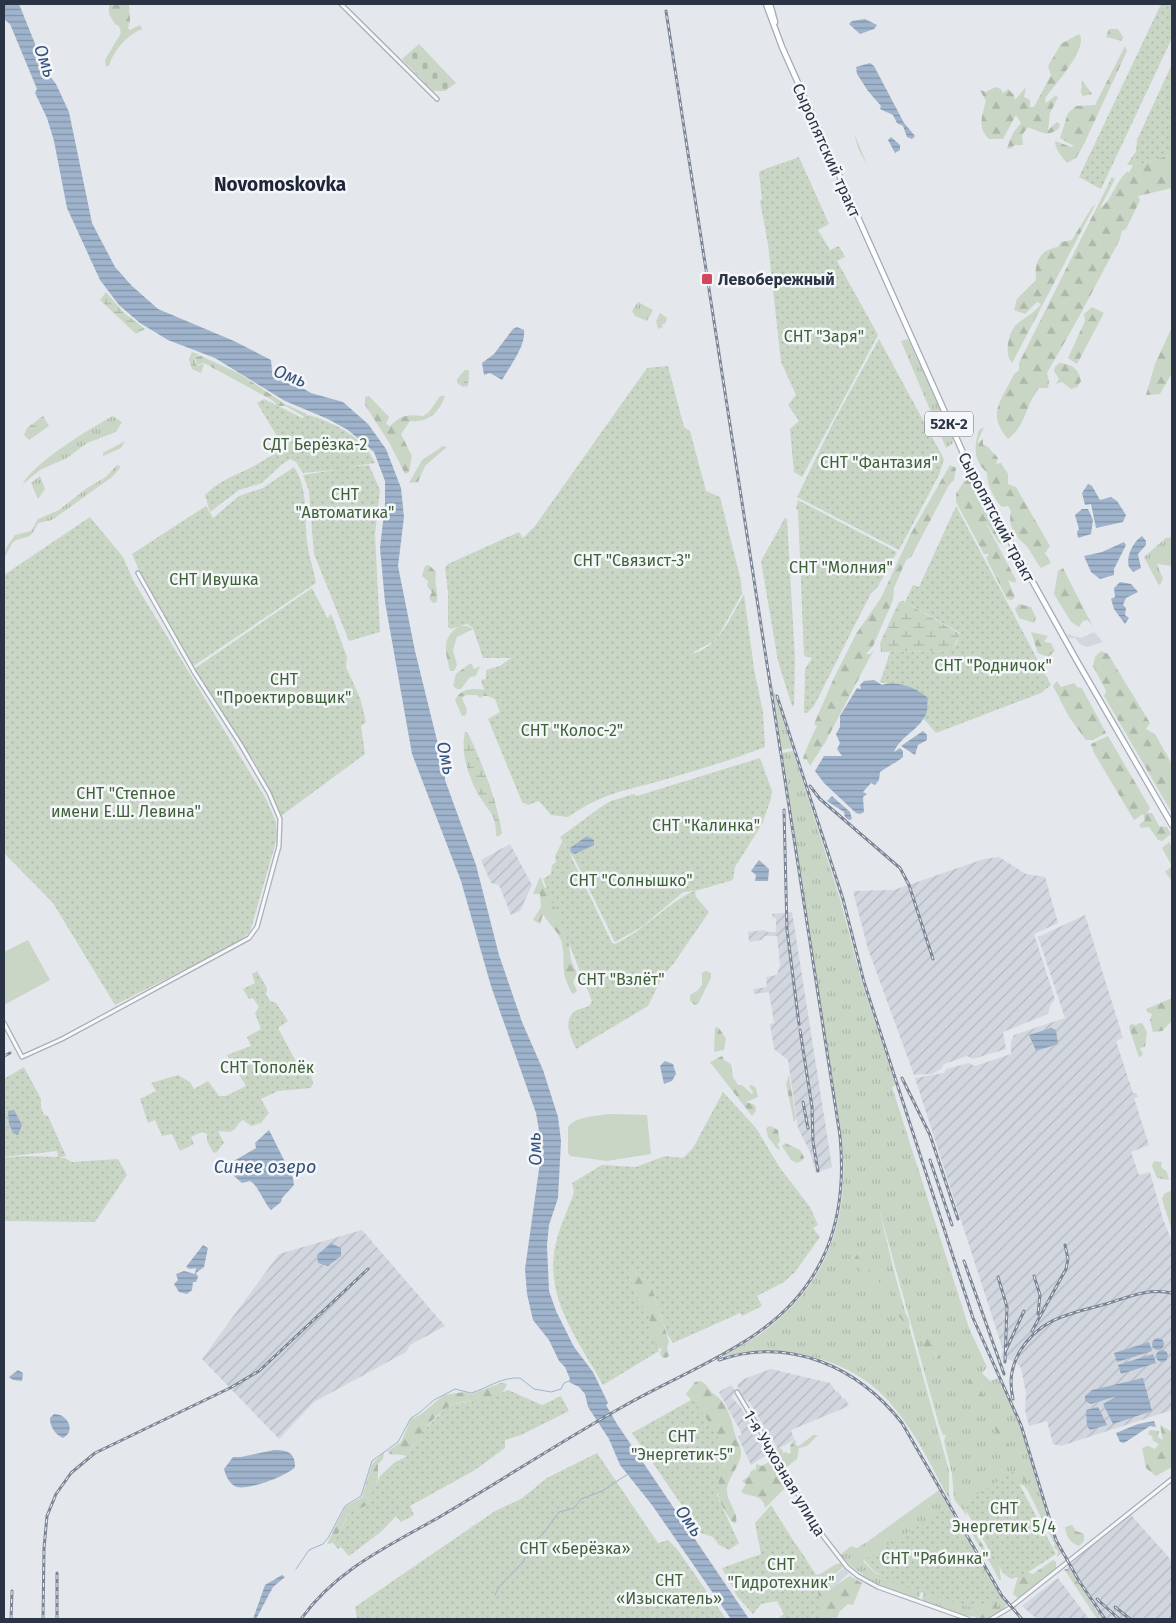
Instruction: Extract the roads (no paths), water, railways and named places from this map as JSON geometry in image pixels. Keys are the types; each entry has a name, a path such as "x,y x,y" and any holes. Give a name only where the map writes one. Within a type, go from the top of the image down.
{"main road":[{"name":"Сыропятский тракт","path":"768,4 784,45 974,472 1172,824"}],"street":[{"path":"341,4 437,99"},
{"path":"4,1023 22,1057 136,1000 249,938 257,927 279,846 280,819 269,793 242,744 194,672 138,573"},
{"name":"1-я Учхозная улица","path":"737,1392 823,1536 847,1566 858,1576 878,1587 968,1619"},
{"path":"991,1619 1000,1618 1172,1479"}],"water":[{"path":"4,4 19,4 46,71 56,84 69,112 92,223 115,267 132,286 158,309 234,341 271,360 272,371 311,393 343,402 368,424 386,449 401,488 404,517 398,566 415,651 445,773 445,780 476,865 499,955 522,1022 543,1070 558,1117 561,1141 558,1198 549,1225 547,1245 549,1291 556,1311 574,1347 593,1372 608,1403 606,1405 617,1424 749,1619 731,1619 652,1505 620,1465 609,1439 588,1407 585,1394 579,1387 569,1382 570,1379 565,1367 559,1361 549,1340 533,1320 527,1294 525,1269 542,1148 536,1113 491,986 461,881 412,754 385,602 380,548 385,504 385,481 374,452 348,430 328,419 285,401 215,358 168,340 140,323 119,305 100,280 67,208 54,141 47,118 35,93 37,89 10,24 5,20"},
{"path":"865,19 877,25 874,29 860,34 849,24 852,21"},
{"path":"870,63 874,66 904,123 915,136 912,139 907,137 903,126 897,123 893,115 880,109 881,106 857,74 856,67"},
{"path":"891,137 900,145 900,150 895,153 888,140"},
{"path":"517,327 524,330 523,343 502,380 490,373 484,375 482,363 494,354 513,329"},
{"path":"1088,484 1092,486 1100,500 1111,497 1117,501 1126,515 1123,522 1096,528 1091,504 1085,505 1082,493"},
{"path":"1082,509 1088,509 1093,520 1091,534 1078,538 1077,532 1079,529 1075,515"},
{"path":"1142,536 1146,541 1146,545 1138,554 1141,568 1133,572 1128,563 1129,554"},
{"path":"1124,542 1126,545 1114,569 1114,575 1100,579 1091,572 1084,556 1102,552"},
{"path":"1120,582 1131,584 1138,592 1126,598 1123,605 1126,608 1125,615 1129,618 1125,624 1114,609 1111,599 1115,597 1114,588"},
{"path":"874,680 882,685 900,684 919,691 928,698 927,709 921,723 901,741 894,752 900,748 903,751 903,757 880,772 879,780 875,785 871,783 863,792 867,794 863,797 864,812 860,814 856,813 824,783 815,771 824,756 842,756 837,749 840,743 836,734 840,727 840,716 857,688 861,689 860,685 864,681"},
{"path":"923,731 927,735 927,740 918,745 915,755 901,746"},
{"path":"832,796 850,812 852,819 849,820 845,817 844,812 827,801"},
{"path":"587,836 594,840 594,845 575,854 571,852 570,848"},
{"path":"759,860 769,869 768,881 755,881 756,875 751,871"},
{"path":"1051,1028 1056,1030 1058,1044 1036,1051 1029,1035"},
{"path":"665,1061 673,1064 676,1074 672,1081 664,1084 660,1066"},
{"path":"14,1110 22,1125 18,1135 13,1133 9,1124 8,1111"},
{"name":"Синее озеро","path":"269,1130 293,1178 294,1185 282,1198 281,1202 271,1210 253,1183 250,1181 242,1183 233,1175 234,1161 256,1148 255,1143"},
{"path":"331,1243 341,1248 341,1256 328,1266 318,1263 317,1255"},
{"path":"203,1245 208,1248 204,1267 196,1273 198,1277 196,1282 193,1282 192,1290 187,1294 179,1292 174,1284 178,1280 176,1274 184,1271 195,1274 196,1268 190,1269 186,1267"},
{"path":"1156,1338 1160,1338 1164,1344 1160,1350 1156,1350 1152,1346 1152,1342"},
{"path":"1149,1342 1152,1351 1117,1362 1114,1353"},
{"path":"1160,1350 1164,1350 1168,1356 1164,1362 1160,1362 1156,1358 1156,1354"},
{"path":"1153,1354 1156,1363 1121,1374 1118,1365"},
{"path":"18,1370 23,1373 22,1381 13,1380 9,1377"},
{"path":"1143,1378 1152,1411 1113,1424 1103,1404 1117,1396 1091,1404 1085,1401 1085,1396 1092,1390"},
{"path":"1098,1407 1107,1425 1090,1430 1087,1426 1086,1410"},
{"path":"54,1414 63,1417 69,1423 69,1431 63,1438 52,1427 50,1418"},
{"path":"1154,1421 1156,1427 1150,1426 1124,1443 1120,1442 1116,1433 1138,1424"},
{"path":"274,1450 292,1455 295,1467 291,1471 259,1484 243,1487 237,1487 228,1480 224,1469 233,1457"},
{"path":"282,1575 285,1577 273,1587 256,1619 253,1619 265,1585"}],"waterway":[{"path":"296,1569 309,1550 323,1544 328,1538 345,1506 361,1496 372,1461 398,1442 411,1418 434,1400 455,1389 471,1393 513,1378 520,1378 534,1389 551,1392 561,1389 564,1383 571,1380"},
{"path":"495,1595 499,1587 523,1562 531,1544 543,1534 559,1512 574,1508 581,1499 602,1491 628,1474"}],"railway":[{"path":"301,1619 329,1587 380,1550 436,1519 640,1397 722,1355 753,1336 778,1317 798,1296 814,1274 826,1250 835,1224 840,1196 842,1167 840,1136 666,11"},
{"path":"777,696 843,899 864,982 973,1318 1021,1425 1056,1540 1079,1581 1105,1619"},
{"path":"810,786 820,799 900,868 909,885 933,959"},
{"path":"784,810 787,930 799,1024"},
{"path":"800,1030 812,1107 813,1142 818,1171"},
{"path":"4,1056 10,1053"},
{"path":"902,1078 930,1135 958,1219"},
{"path":"803,1102 808,1128"},
{"path":"930,1160 952,1225"},
{"path":"1032,1331 1066,1269 1068,1259 1065,1245"},
{"path":"964,1261 1004,1374"},
{"path":"43,1619 44,1548 47,1516 56,1494 71,1473 95,1453 230,1388 259,1371 368,1269"},
{"path":"1034,1276 1040,1295 1038,1314"},
{"path":"998,1277 1007,1307 1005,1362"},
{"path":"1013,1399 1012,1374 1017,1357 1029,1339 1048,1323 1070,1314 1140,1294 1156,1291 1172,1293"},
{"path":"1006,1350 1024,1311"},
{"path":"719,1360 745,1354 771,1352 797,1355 821,1361 865,1386 902,1423 1002,1596 1022,1619"},
{"path":"57,1573 57,1619"},
{"path":"11,1619 12,1591"},
{"path":"1097,1599 1119,1619"},
{"path":"1115,1607 1130,1619"}],"place":[{"name":"Левобережный","path":"707,279"}],"district":[{"name":"Novomoskovka","path":"280,184"}],"water label":[{"name":"Омь","path":"45,61"},
{"name":"Омь","path":"290,376"},
{"name":"Омь","path":"446,758"},
{"name":"Омь","path":"535,1149"},
{"name":"Омь","path":"689,1521"}],"park label":[{"name":"СНТ \"Заря\"","path":"824,336"},
{"name":"СДТ Берёзка-2","path":"315,444"},
{"name":"СНТ \"Фантазия\"","path":"879,462"},
{"name":"СНТ \"Автоматика\"","path":"345,503"},
{"name":"СНТ \"Связист-3\"","path":"632,560"},
{"name":"СНТ \"Молния\"","path":"841,567"},
{"name":"СНТ Ивушка","path":"214,579"},
{"name":"СНТ \"Родничок\"","path":"993,665"},
{"name":"СНТ \"Проектировщик\"","path":"284,688"},
{"name":"СНТ \"Колос-2\"","path":"572,730"},
{"name":"СНТ \"Степное имени Е.Ш. Левина\"","path":"126,802"},
{"name":"СНТ \"Калинка\"","path":"706,825"},
{"name":"СНТ \"Солнышко\"","path":"631,880"},
{"name":"СНТ \"Взлёт\"","path":"621,979"},
{"name":"СНТ Тополёк","path":"267,1067"},
{"name":"СНТ \"Энергетик-5\"","path":"682,1445"},
{"name":"СНТ Энергетик 5/4","path":"1004,1517"},
{"name":"СНТ «Берёзка»","path":"575,1548"},
{"name":"СНТ \"Рябинка\"","path":"935,1558"},
{"name":"СНТ \"Гидротехник\"","path":"781,1573"},
{"name":"СНТ «Изыскатель»","path":"669,1589"}]}
